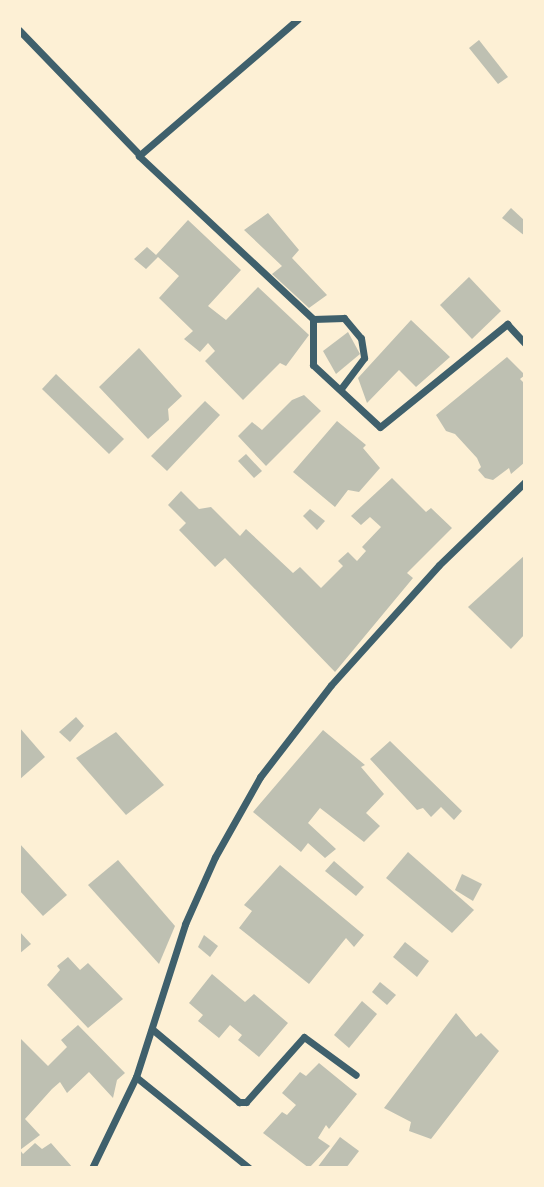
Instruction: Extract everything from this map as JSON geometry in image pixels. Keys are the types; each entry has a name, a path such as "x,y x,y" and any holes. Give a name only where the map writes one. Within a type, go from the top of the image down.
{"street":[{"path":"298,19 139,156 313,319 344,318 361,338 364,358 341,388"},
{"path":"19,30 137,152"},
{"path":"313,319 313,365 341,388 380,428 507,324 525,343"},
{"path":"92,1168 136,1077 185,924 215,857 260,777 358,655 439,565 525,482"},
{"path":"152,1029 239,1102 246,1102 304,1037 356,1075"},
{"path":"136,1077 249,1168"}],"building":[{"path":"479,40 508,77 498,84 469,48"},
{"path":"511,208 525,221 525,236 502,218"},
{"path":"268,213 299,250 292,258 327,295 309,308 272,274 282,266 244,230"},
{"path":"188,220 241,270 208,306 226,320 258,287 309,335 286,366 280,363 243,400 205,361 215,351 208,343 200,352 184,339 193,331 159,298 179,276 158,257 146,269 134,259 147,247 156,255"},
{"path":"469,277 501,311 472,339 440,305"},
{"path":"411,320 450,357 416,387 399,370 367,403 358,378"},
{"path":"348,332 360,354 336,374 323,351"},
{"path":"139,348 182,396 168,409 169,420 148,439 99,387"},
{"path":"507,357 525,375 520,379 525,384 525,462 511,474 509,468 493,480 485,478 478,470 481,467 477,458 455,434 446,431 436,415"},
{"path":"56,374 124,439 109,454 42,389"},
{"path":"304,395 321,411 266,466 238,436 252,422 262,430 292,400"},
{"path":"205,401 220,415 167,471 151,456"},
{"path":"337,421 366,445 363,448 380,468 359,492 348,490 335,507 293,472"},
{"path":"246,454 262,471 254,478 238,461"},
{"path":"392,478 426,512 431,508 452,528 407,573 413,578 335,672 225,558 215,567 179,530 186,523 168,505 181,491 199,509 211,507 240,536 246,529 293,573 300,567 321,588 343,566 338,561 348,552 357,561 366,551 362,547 381,527 370,517 361,525 351,516"},
{"path":"310,509 325,521 317,530 303,516"},
{"path":"525,555 525,634 511,649 468,607"},
{"path":"76,717 84,726 70,742 59,732"},
{"path":"19,727 45,757 19,780"},
{"path":"323,730 365,765 361,767 384,794 366,813 380,826 364,842 320,808 308,823 336,849 325,858 308,843 301,852 253,812"},
{"path":"116,732 164,785 126,815 76,758"},
{"path":"390,741 462,811 454,820 441,807 431,817 423,808 417,810 370,759"},
{"path":"19,843 67,895 43,916 19,890"},
{"path":"408,852 474,910 452,933 386,878"},
{"path":"118,860 175,926 159,964 88,885"},
{"path":"334,861 364,887 356,896 325,871"},
{"path":"280,865 364,935 354,947 346,938 309,984 239,928 252,911 244,905"},
{"path":"462,874 482,884 473,901 455,890"},
{"path":"19,931 31,944 19,954"},
{"path":"204,935 218,946 210,957 198,947"},
{"path":"405,942 429,961 417,977 393,957"},
{"path":"68,957 80,970 88,963 123,999 88,1028 47,985 60,970 57,966"},
{"path":"212,974 245,1002 254,994 288,1023 259,1057 238,1040 242,1035 230,1025 219,1038 198,1021 203,1015 189,1003"},
{"path":"380,982 396,995 387,1005 372,992"},
{"path":"362,1001 377,1014 349,1048 334,1035"},
{"path":"456,1013 476,1037 481,1033 499,1051 431,1139 409,1131 411,1122 384,1108"},
{"path":"78,1025 125,1073 117,1080 113,1098 89,1072 67,1093 60,1082 52,1089 25,1119 40,1135 20,1150 23,1154 35,1143 42,1149 51,1143 73,1168 19,1168 19,1037 48,1066 67,1047 61,1040"},
{"path":"319,1063 357,1094 329,1129 326,1125 318,1138 330,1146 309,1168 263,1133 282,1112 287,1115 296,1105 282,1093 300,1072 306,1076"},
{"path":"340,1137 359,1151 346,1168 317,1168"}]}
